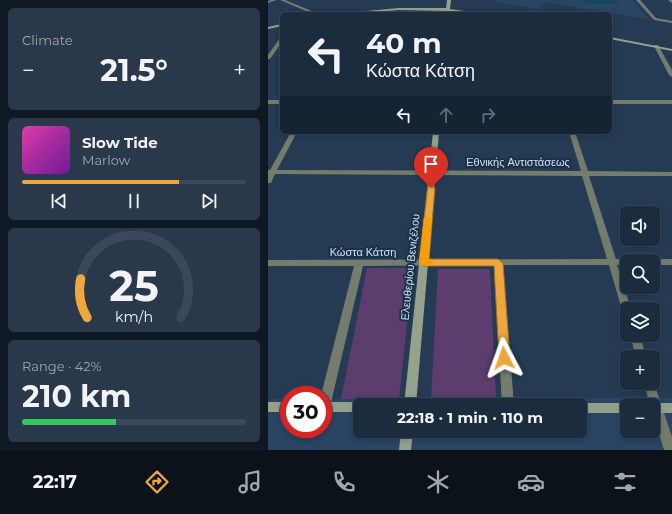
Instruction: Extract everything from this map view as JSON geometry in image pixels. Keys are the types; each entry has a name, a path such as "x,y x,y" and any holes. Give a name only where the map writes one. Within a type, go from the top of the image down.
{"street":[{"path":"268,2 275,0"},
{"path":"282,0 313,12"},
{"path":"368,12 387,10 447,12 449,0"},
{"path":"638,0 655,19 672,22"},
{"path":"268,28 280,25"},
{"path":"612,38 672,50"},
{"path":"268,58 280,42"},
{"path":"656,46 672,75"},
{"path":"268,102 280,102"},
{"path":"612,102 672,102"},
{"path":"268,181 270,172 293,134"},
{"name":"Ελευθερίου Βενιζέλου","path":"411,398 436,134"},
{"path":"573,134 624,302"},
{"name":"Εθνικής Αντιστάσεως","path":"270,172 672,174"},
{"name":"Κώστα Κάτση","path":"268,263 620,262"},
{"path":"660,262 672,262"},
{"path":"328,386 359,263"},
{"path":"498,263 508,398"},
{"path":"268,407 280,407"},
{"path":"332,408 353,407"},
{"path":"587,408 620,408"},
{"path":"660,408 672,408"},
{"path":"660,422 670,450"},
{"path":"405,450 406,438"}],"shaded area":[{"path":"495,0 633,0 648,19 546,2 539,9 495,2"},
{"path":"367,268 413,268 399,398 341,399"},
{"path":"438,269 490,269 496,398 431,398"},
{"path":"587,398 620,398 620,438 660,438 660,398 672,398 672,450 268,450 268,399 280,399 280,438 332,438 332,399 353,399 353,438 587,438"}],"slow traffic":[{"path":"428,219 424,262 429,262"}],"route":[{"path":"431,188 424,262 498,263 504,358"}]}
